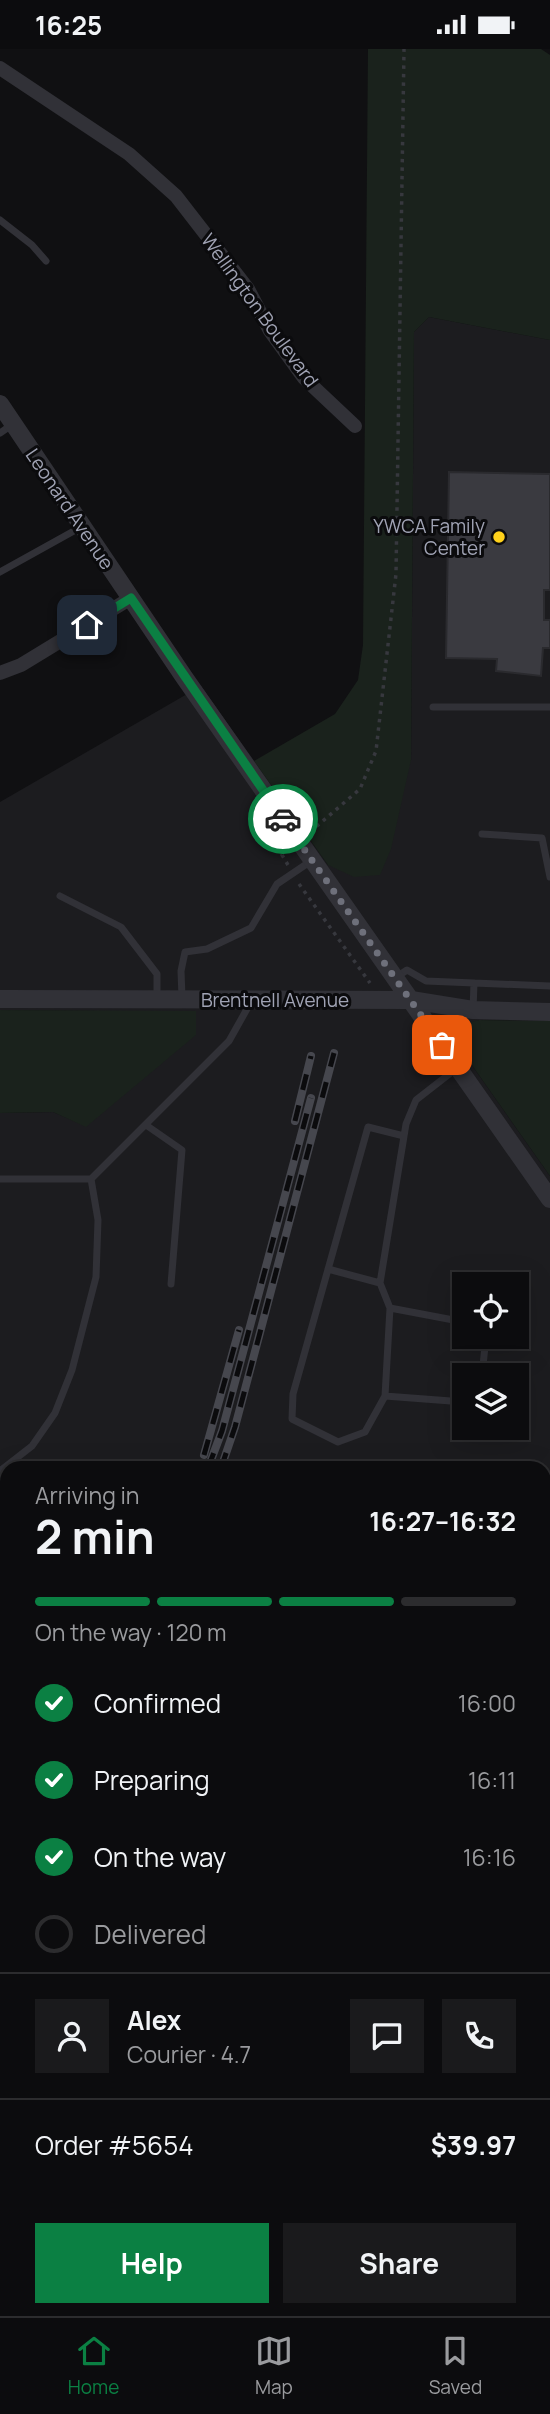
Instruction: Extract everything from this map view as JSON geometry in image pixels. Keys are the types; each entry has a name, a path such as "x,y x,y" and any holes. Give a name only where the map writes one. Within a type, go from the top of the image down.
{"street":[{"name":"Wellington Boulevard","path":"0,68 129,155 176,196 248,289 270,331 304,378 355,426"},
{"name":"Leonard Avenue","path":"0,404 7,428 82,527 550,1199"},
{"path":"0,673 21,665 131,598"},
{"name":"Brentnell Avenue","path":"0,999 411,1000 473,1010 550,1012"}],"lane":[{"path":"0,220 32,244 46,261"},
{"path":"0,572 82,527"},
{"path":"433,706 550,707"},
{"path":"482,834 542,838 550,877"},
{"path":"182,999 181,971 185,952 207,949 251,928 277,884 312,860"},
{"path":"60,896 121,927 157,974 157,999"},
{"path":"395,978 407,970 426,981 550,986"},
{"path":"473,1010 474,983"},
{"path":"0,1179 91,1179 229,1041 252,1000"},
{"path":"404,1136 368,1127 293,1394 292,1419 338,1442 365,1432 385,1396 390,1308 380,1283 406,1124 416,1100 457,1067"},
{"path":"146,1125 182,1150 171,1284"},
{"path":"13,1461 32,1446 55,1413 72,1370 96,1277 98,1220 91,1179"},
{"path":"328,1269 380,1283"},
{"path":"390,1308 452,1319"},
{"path":"385,1396 452,1401"}],"path":[{"path":"384,1000 292,873 282,855 360,789 376,751 396,574 404,49"}],"shaded area":[{"path":"368,49 541,49 550,55 550,340 429,317 414,332 411,760 391,849 380,875 354,877 328,865 254,761 335,714 358,680 363,645"},
{"path":"429,317 550,340 550,1021 479,1020 457,1036 457,1044 550,1176 550,1461 0,1461 0,1113 53,1112 86,1126 196,1012 0,1010 0,802 201,686 328,865 411,760 414,332"},
{"path":"0,1010 196,1011 196,1035 86,1127 53,1112 0,1113"},
{"path":"479,1020 550,1021 550,1176 457,1044 457,1036 464,1024"}],"building":[{"name":"YWCA Family Center","path":"449,472 550,474 550,590 544,590 544,620 550,620 550,648 543,648 541,676 496,671 497,659 446,658"}],"railway":[{"path":"223,1461 235,1427 334,1053"},
{"path":"295,1121 311,1056"},
{"path":"211,1461 222,1431 311,1098"},
{"path":"204,1455 239,1330"}],"way so far":[{"path":"283,819 442,1045"}],"place":[{"name":"YWCA Family Center","path":"499,537"}],"route":[{"path":"87,625 131,598 283,819"}]}
